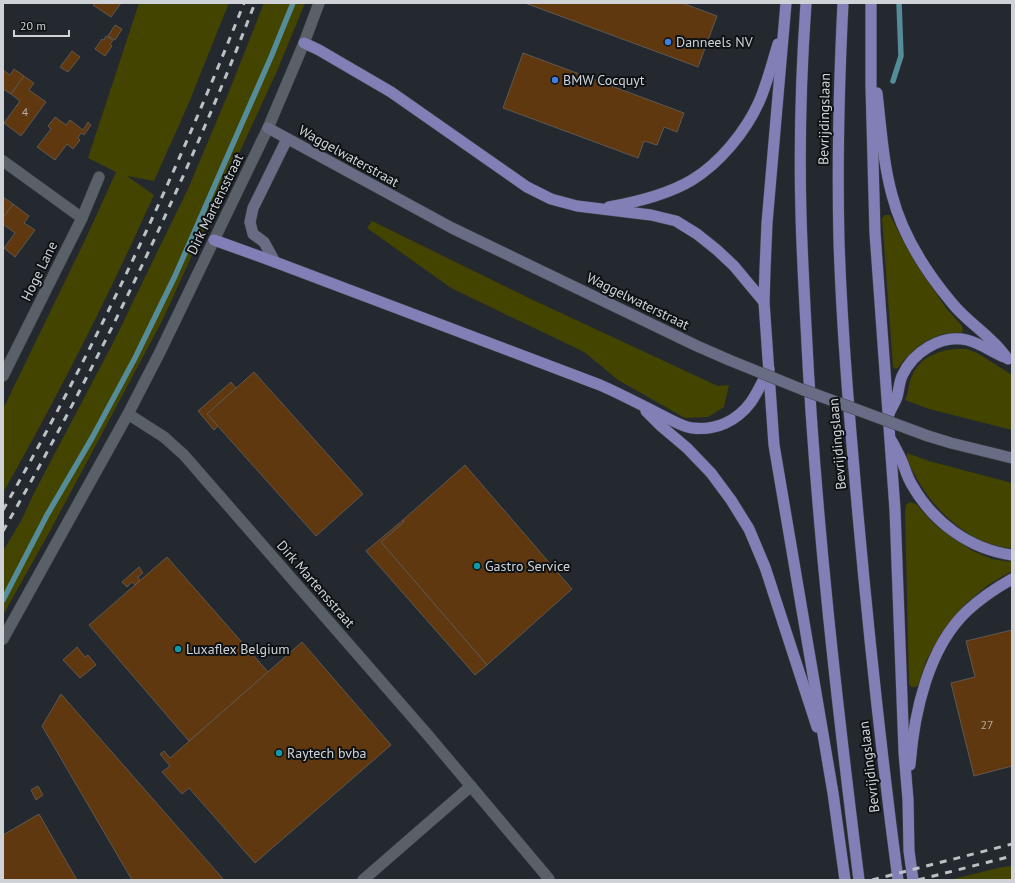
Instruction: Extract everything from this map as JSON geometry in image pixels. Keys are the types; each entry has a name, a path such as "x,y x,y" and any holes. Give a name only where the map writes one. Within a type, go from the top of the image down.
{"highway":[{"path":"786,3 767,223 764,302 774,444 784,510 825,742 845,880"},
{"name":"Bevrijdingslaan","path":"806,3 802,69 800,164 808,372 828,617 859,880"},
{"name":"Bevrijdingslaan","path":"843,3 838,148 839,244 849,410 865,592 898,880"},
{"path":"871,3 871,87 875,233 895,510 904,752 908,800 909,851 913,880"},
{"path":"599,208 660,195 693,180 721,158 741,133 759,102 784,27"},
{"path":"304,43 319,50 391,92 527,187 551,199 577,206 651,215 676,221 698,234 717,250 734,266 764,302"},
{"path":"871,44 886,168 892,196 899,216 923,263 953,304 1010,360"},
{"path":"214,240 600,385 691,428 712,428 732,420 751,402 769,369"},
{"path":"888,415 897,397 902,375 918,354 928,347 940,342 966,340 978,344 1010,360"},
{"path":"642,406 661,426 687,448 711,473 731,500 749,529 765,567 816,726 825,742"},
{"path":"889,436 901,458 911,483 922,501 939,519 958,534 979,547 1012,555"},
{"path":"908,800 911,752 916,719 933,662 948,635 966,611 990,592 1012,579"}],"main road":[{"name":"Waggelwaterstraat","path":"268,128 452,228 697,346 801,389 928,436 1012,458"},
{"path":"275,262 264,242 253,234 250,222 252,208 287,139"}],"street":[{"name":"Dirk Martensstraat","path":"3,639 128,414 268,128 304,43 319,3"},
{"path":"3,161 82,218"},
{"name":"Hoge Lane","path":"3,376 82,218 99,176"},
{"name":"Dirk Martensstraat","path":"128,414 164,438 184,456 427,734 549,880"},
{"path":"363,880 471,786"}],"shaded area":[{"path":"139,3 229,3 188,105 154,181 127,176 154,195 82,346 3,493 3,409 86,238 116,172 88,158"},
{"path":"264,3 305,3 277,71 161,323 49,533 3,615 3,551 21,521 34,493 114,341 188,189"},
{"path":"885,215 890,215 918,267 946,308 962,326 963,330 961,333 942,335 925,342 911,353 898,368 895,369 893,367 882,218"},
{"path":"372,221 533,300 718,386 729,385 724,407 708,417 685,418 618,380 584,352 451,288 367,228"},
{"path":"955,349 967,349 979,354 1012,375 1012,430 929,409 905,400 915,369 924,360 936,353"},
{"path":"907,453 929,461 1012,483 1012,548 997,546 982,541 955,524 932,501 922,488 909,464"},
{"path":"910,502 916,504 934,524 973,551 992,559 1012,562 1012,571 988,585 963,606 942,632 926,661 918,686 913,687 909,684 905,512 906,505"},
{"path":"1012,866 1012,880 949,880 1002,867"}],"building":[{"path":"95,3 121,3 111,17 93,5"},
{"name":"Danneels NV","path":"525,3 682,3 717,16 698,67"},
{"path":"115,25 122,29 115,40 108,36"},
{"path":"106,36 113,40 110,44 112,46 105,56 95,49"},
{"path":"72,51 80,57 68,72 60,67"},
{"name":"BMW Cocquyt","path":"523,53 684,113 677,132 664,127 657,145 644,141 638,158 503,108"},
{"path":"14,69 24,76 11,94 3,89 3,70 10,75"},
{"path":"24,76 34,83 29,90 46,102 21,136 4,123 20,101 11,94"},
{"path":"55,117 66,125 70,120 83,130 88,122 91,125 84,135 81,133 78,138 80,140 73,149 67,144 55,160 37,147 51,129 48,126"},
{"path":"3,197 13,204 3,218"},
{"path":"13,204 29,216 24,223 35,230 15,257 4,248 15,233 3,224 3,218"},
{"path":"254,372 363,494 316,536 207,414"},
{"path":"231,382 236,388 207,414 218,426 214,430 198,411"},
{"name":"Gastro Service","path":"465,465 572,589 487,665 381,542 404,522 403,520"},
{"path":"403,520 404,522 381,542 487,665 475,675 366,551"},
{"name":"Luxaflex Belgium","path":"167,557 268,672 189,741 89,625"},
{"path":"139,567 143,573 138,577 140,580 135,585 132,582 127,587 122,582"},
{"path":"1012,630 1012,766 974,776 951,683 975,677 966,641"},
{"name":"Raytech bvba","path":"302,642 391,745 255,863 189,788 182,794 162,772 170,766 160,754 164,751 170,758"},
{"path":"77,647 85,657 88,655 96,665 80,678 63,660"},
{"path":"61,694 224,880 132,880 42,726"},
{"path":"38,786 43,795 36,800 31,790"},
{"path":"39,814 77,880 3,880 3,835"}],"waterway":[{"path":"3,600 47,515 92,438 135,358 175,276 271,57 293,3"},
{"path":"893,81 901,56 899,3"}],"railway":[{"path":"3,510 70,386 132,261 190,133 244,3"},
{"path":"3,531 73,403 139,272 200,138 255,3"},
{"path":"872,880 1012,844"},
{"path":"918,880 1012,856"}],"place":[{"name":"Danneels NV","path":"668,42"},
{"name":"BMW Cocquyt","path":"555,80"},
{"name":"Gastro Service","path":"477,566"},
{"name":"Luxaflex Belgium","path":"178,649"},
{"name":"Raytech bvba","path":"279,753"}]}
